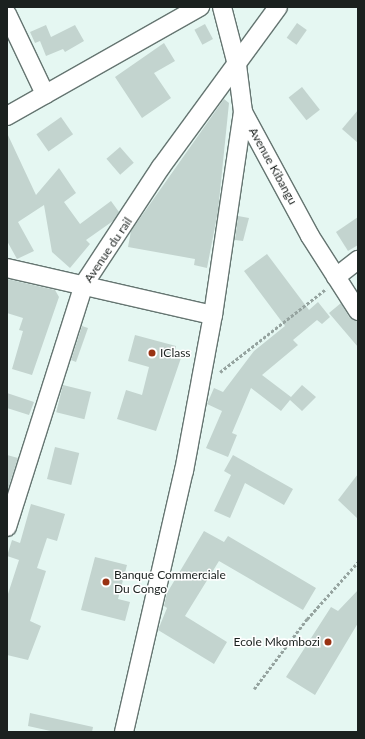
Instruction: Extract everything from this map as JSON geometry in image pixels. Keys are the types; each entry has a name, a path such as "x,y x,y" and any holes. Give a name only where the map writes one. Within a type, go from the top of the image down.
{"street":[{"path":"7,116 200,7"},
{"name":"Avenue Kibangu","path":"222,7 237,65 243,112 337,279 358,311"},
{"name":"Avenue du rail","path":"7,527 9,509 84,284 161,167 278,7"},
{"path":"7,14 45,94"},
{"path":"124,732 184,471 198,389 213,315 243,112"},
{"path":"337,279 358,260"},
{"path":"7,268 84,284 213,315"}],"path":[{"path":"198,389 337,279"},
{"path":"254,689 307,619 358,562"}],"building":[{"path":"297,23 307,30 297,45 287,38"},
{"path":"205,24 213,39 202,45 194,30"},
{"path":"46,25 51,37 75,25 84,41 65,52 63,49 46,56 40,41 35,43 30,32"},
{"path":"164,43 175,61 154,73 171,98 142,118 115,77"},
{"path":"302,87 320,110 306,120 289,97"},
{"path":"224,99 229,103 218,211 207,268 194,265 195,259 128,247 131,231"},
{"path":"358,110 358,143 342,129"},
{"path":"61,117 73,134 48,151 36,134"},
{"path":"7,133 36,195 59,168 76,193 64,202 80,224 111,201 119,212 113,221 86,240 90,244 70,268 52,252 44,205 18,222 34,251 17,259 7,241"},
{"path":"120,147 134,163 120,175 106,159"},
{"path":"238,216 249,218 243,241 235,240"},
{"path":"358,217 358,245 348,251 336,232"},
{"path":"267,254 309,310 318,302 330,317 322,324 317,320 293,340 298,345 262,375 291,397 302,385 316,397 302,411 290,400 281,411 251,388 232,433 237,435 228,457 206,448 222,411 207,404 214,388 223,392 254,351 285,326 244,271"},
{"path":"7,279 55,290 59,297 32,375 12,369 23,331 19,330 23,318 7,313"},
{"path":"341,303 349,317 358,321 358,347 329,313"},
{"path":"82,326 88,328 76,362 71,360"},
{"path":"135,335 176,346 174,353 182,355 156,431 117,419 126,390 142,395 149,367 128,361"},
{"path":"63,385 91,392 84,419 56,412"},
{"path":"7,393 34,402 29,415 7,408"},
{"path":"55,447 79,453 71,485 47,479"},
{"path":"7,455 18,458 7,492"},
{"path":"233,455 293,489 284,505 245,483 230,518 214,511 231,475 224,471"},
{"path":"358,474 358,519 338,500"},
{"path":"31,504 65,514 57,541 47,538 37,568 46,571 30,621 41,626 28,660 7,655 7,597 19,560 7,556 12,540 20,543"},
{"path":"204,531 224,542 228,536 316,588 303,610 219,561 185,616 227,642 214,664 158,630 167,608 164,606 167,593"},
{"name":"Banque Commerciale Du Congo","path":"95,557 127,565 118,599 130,602 125,621 81,610"},
{"name":"Ecole Mkombozi","path":"358,590 358,623 315,695 286,677 331,607 338,611"},
{"path":"30,713 93,727 92,732 55,732 28,726"}],"place":[{"name":"IClass","path":"152,353"},
{"name":"Banque Commerciale Du Congo","path":"106,582"},
{"name":"Ecole Mkombozi","path":"328,642"}]}
